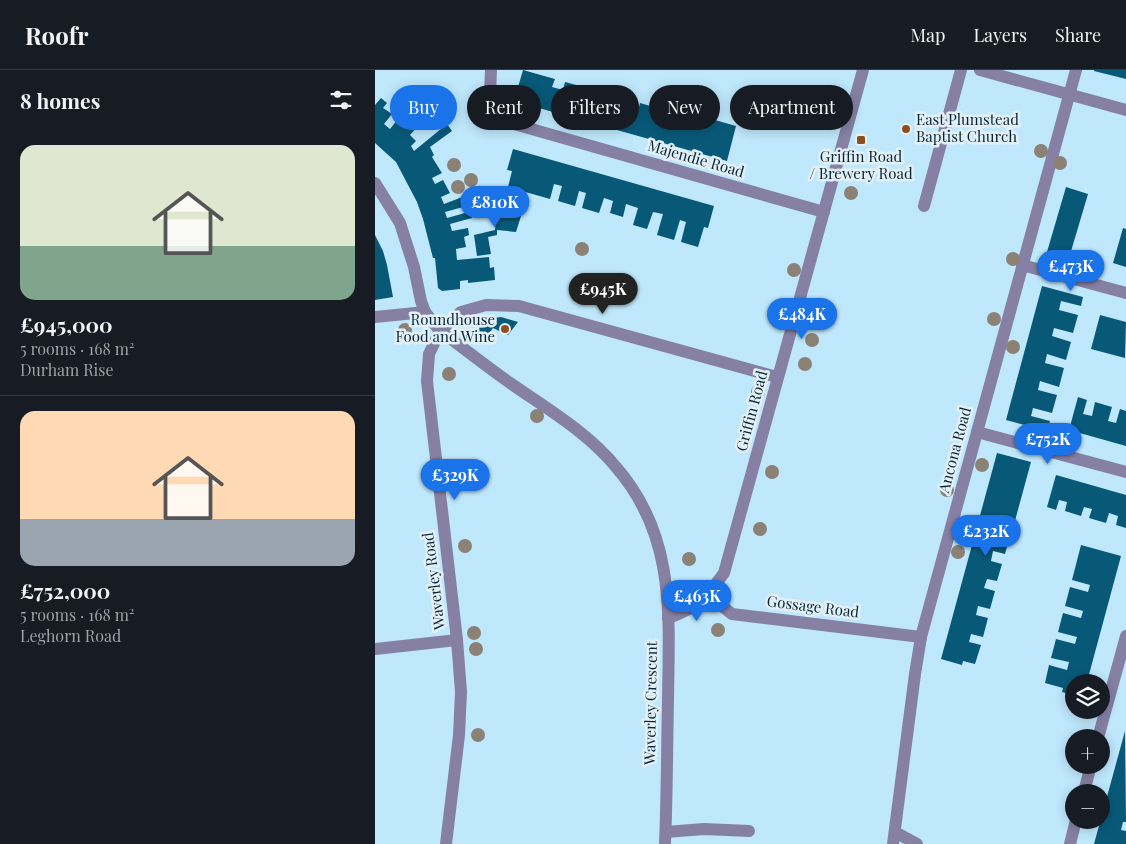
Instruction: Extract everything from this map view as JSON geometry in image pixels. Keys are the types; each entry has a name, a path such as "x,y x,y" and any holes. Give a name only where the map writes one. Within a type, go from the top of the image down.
{"street":[{"name":"Majendie Road","path":"491,70 489,116 824,212"},
{"name":"Griffin Road","path":"668,618 689,611 708,595 724,573 863,70"},
{"path":"924,206 961,70"},
{"path":"981,70 1126,110"},
{"name":"Ancona Road","path":"894,838 921,637 1076,70"},
{"path":"375,183 400,223 409,246 425,312 440,331 461,312 486,306 519,306 777,377"},
{"path":"1022,265 1126,293"},
{"path":"375,317 425,312"},
{"name":"Waverley Crescent","path":"440,331 500,376 577,429 616,467 641,501 659,545 666,579 668,618 666,838"},
{"name":"Waverley Road","path":"440,331 429,354 427,381 457,640 461,692 459,735 446,844"},
{"path":"977,432 1126,472"},
{"name":"Gossage Road","path":"708,595 732,614 921,637"},
{"path":"1100,729 1126,636"},
{"path":"375,649 457,640"},
{"path":"666,838 704,829 749,831"},
{"path":"1070,844 1074,829"},
{"path":"894,838 917,844"}],"building":[{"path":"523,70 555,79 551,85 551,111 541,109 541,85 519,85"},
{"path":"1094,70 1126,70 1126,79 1094,71"},
{"path":"565,82 576,85 564,85"},
{"path":"381,98 387,103 383,108 390,113 390,116 384,124 390,130 414,130 410,135 416,141 411,146 414,151 440,130 451,130 430,147 434,155 432,157 442,173 432,178 435,184 443,180 450,193 441,197 444,204 465,196 472,218 450,224 452,231 468,228 469,235 464,237 466,247 456,249 457,260 489,257 490,268 494,267 495,280 468,283 468,280 460,281 460,289 442,291 438,288 435,258 433,258 417,202 396,162 375,143 375,105","holes":["463,207 465,213 447,218 445,212"]},
{"path":"640,103 649,106 649,130 720,130 720,121 730,124 730,130 735,130 727,161 617,130 639,130"},
{"path":"513,149 714,206 708,228 704,227 698,247 681,242 686,222 680,220 674,240 657,235 663,214 653,212 647,229 633,225 638,208 626,204 623,217 610,213 613,201 604,198 599,213 582,208 586,193 579,191 575,206 558,201 562,186 554,184 550,199 508,187 512,171 507,170"},
{"path":"1066,187 1088,194 1069,258 1047,252"},
{"path":"489,199 496,211 485,214 481,202"},
{"path":"496,211 521,216 516,232 497,230 497,235 488,237 491,254 477,256 474,235 495,230"},
{"path":"1123,228 1126,229 1126,267 1113,263"},
{"path":"375,235 383,251 393,297 375,300"},
{"path":"1042,286 1083,297 1081,306 1061,301 1059,310 1078,315 1073,333 1054,328 1052,336 1071,342 1066,360 1047,354 1045,363 1064,368 1059,387 1040,381 1038,390 1057,395 1052,413 1033,408 1031,416 1050,421 1047,431 1006,420"},
{"path":"1100,315 1126,322 1125,358 1091,349"},
{"name":"Roundhouse Food and Wine","path":"501,317 518,322 508,335 493,328 485,339 481,336 479,331 480,323 487,319"},
{"path":"1078,397 1087,400 1083,414 1092,416 1095,402 1112,407 1108,421 1116,423 1120,409 1126,411 1126,446 1069,430"},
{"path":"997,453 1031,462 1013,528 1001,525 999,533 1010,536 1005,554 993,551 991,561 1002,564 997,581 987,579 984,588 995,591 990,609 978,606 976,615 988,618 983,637 971,634 969,642 981,645 975,664 963,661 962,665 941,659"},
{"path":"1056,475 1126,495 1126,528 1116,525 1118,516 1109,513 1106,523 1089,518 1092,509 1084,507 1081,516 1065,511 1067,502 1059,500 1056,510 1047,507"},
{"path":"1081,545 1121,556 1089,674 1065,674 1065,693 1062,692 1063,688 1045,683 1049,665 1067,670 1069,662 1051,658 1056,639 1075,644 1077,637 1058,632 1063,613 1081,618 1083,611 1065,606 1070,587 1088,592 1090,585 1072,580"},
{"path":"1125,731 1126,822 1123,822 1121,830 1126,831 1126,844 1094,844 1098,829 1110,829 1110,786"}],"place":[{"name":"East Plumstead Baptist Church","path":"906,129"},
{"name":"Griffin Road / Brewery Road","path":"861,140"},
{"name":"Roundhouse Food and Wine","path":"505,329"}]}
